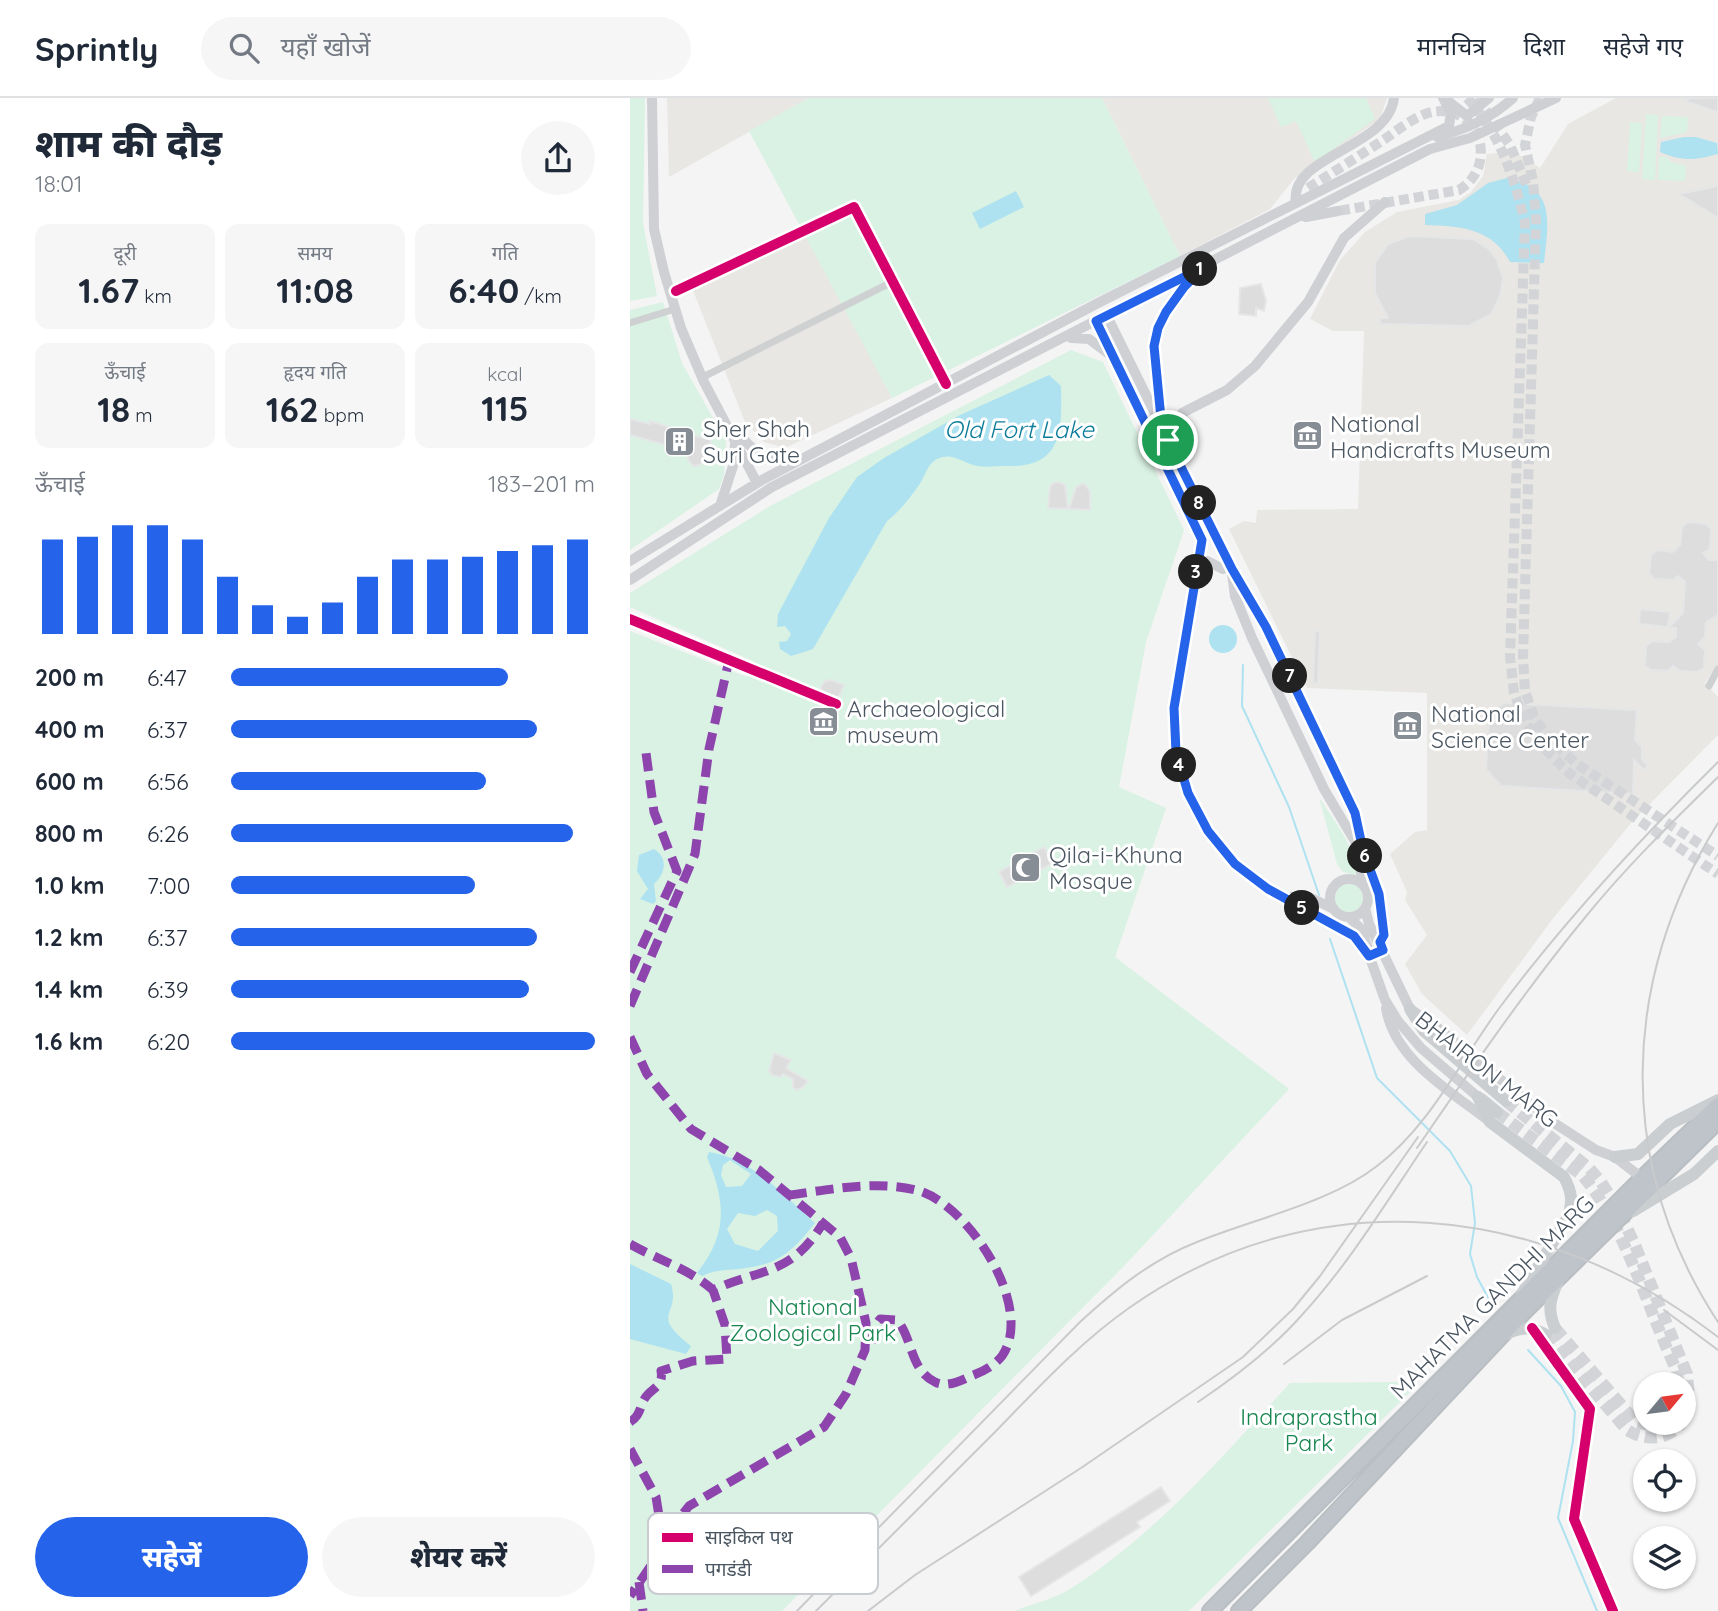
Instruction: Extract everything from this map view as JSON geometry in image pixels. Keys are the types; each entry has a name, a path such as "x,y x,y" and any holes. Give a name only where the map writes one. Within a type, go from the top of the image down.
{"highway":[{"name":"MAHATMA GANDHI MARG","path":"1210,1611 1718,1102"},
{"name":"MAHATMA GANDHI MARG","path":"1239,1611 1559,1277 1718,1121"}],"main road":[{"path":"652,98 654,229 675,309 704,382 736,436 751,448 770,459 803,460"},
{"path":"659,98 660,228 676,291 708,375 760,482"},
{"path":"1296,203 1295,197 1303,176 1380,126 1390,113 1394,98"},
{"path":"1443,98 1467,116 1489,98"},
{"path":"630,561 760,482 1449,125 1451,113 1443,98"},
{"path":"1417,142 1478,124 1513,98"},
{"path":"630,580 772,487 1430,149 1470,138 1556,98"},
{"path":"1296,203 1308,188"},
{"path":"1168,440 1187,409 1227,390 1255,366 1308,302 1344,238 1385,202"},
{"path":"1290,221 1338,211"},
{"path":"1162,429 1154,346 1158,328 1184,287 1204,267"},
{"name":"BHAIRON MARG","path":"1107,316 1231,568 1235,596 1324,789 1363,850 1379,894 1384,935 1381,946 1394,980 1410,1009 1432,1023 1551,1121 1596,1150 1615,1157 1642,1178"},
{"path":"1096,321 1202,540 1210,542 1213,533"},
{"path":"1066,338 1090,339 1114,358"},
{"path":"720,506 734,463 736,436"},
{"name":"BHAIRON MARG","path":"1202,540 1174,708 1179,766 1194,807 1216,843 1245,873 1280,896 1354,936 1369,956 1385,1000 1398,1021 1421,1048 1478,1097"},
{"path":"1197,566 1207,561 1223,569 1231,568 1258,610 1355,813 1363,850"},
{"path":"1276,688 1282,660"},
{"path":"1280,896 1311,898 1349,917 1362,930 1369,956 1381,946 1369,925 1365,908 1368,893 1362,883 1360,861 1344,820"},
{"path":"1335,910 1331,898 1336,884 1347,879 1362,883"},
{"path":"1349,917 1360,914 1365,908"},
{"path":"1385,1000 1393,1033 1414,1060 1498,1112"},
{"path":"1410,1009 1424,1031 1498,1112 1564,1177 1571,1189 1573,1204 1568,1217 1516,1304"},
{"path":"1478,1097 1498,1112"},
{"path":"1615,1157 1638,1154 1670,1124 1718,1102"},
{"path":"1608,1228 1643,1203 1694,1174 1718,1151"},
{"path":"1500,1338 1520,1328 1551,1331 1550,1300 1559,1277"}],"street":[{"path":"676,291 783,243 854,207 946,384"},
{"path":"708,375 892,282"},
{"path":"630,323 675,309"},
{"path":"630,619 823,699"},
{"path":"1709,686 1718,669"},
{"path":"1532,1328 1590,1409 1573,1514 1613,1611"}],"shaded area":[{"path":"667,98 809,98 669,177"},
{"path":"1102,98 1387,98 1380,119 1294,179 1270,209 1180,256"},
{"path":"1616,98 1718,98 1718,664 1705,683 1718,697 1718,735 1632,822 1551,921 1467,1035 1422,994 1405,964 1427,935 1405,900 1407,892 1390,854 1415,832 1427,830 1427,693 1307,688 1229,529 1244,521 1256,523 1257,510 1358,509 1364,331 1333,331 1310,319 1340,260 1365,232 1397,212 1459,200 1471,192 1483,176 1487,154 1518,154 1540,168 1568,124"},
{"path":"802,225 892,398 785,448 764,442 745,422 688,278"}],"green space":[{"path":"630,98 645,98 643,223 657,296 630,301"},
{"path":"809,98 1102,98 1180,256 892,398 749,131"},
{"path":"1268,98 1366,98 1375,119 1315,162 1296,121 1281,127"},
{"path":"1646,114 1658,115 1655,180 1642,179"},
{"path":"1662,116 1688,117 1687,132 1660,138"},
{"path":"1630,122 1642,123 1639,172 1627,171"},
{"path":"1659,157 1667,157 1671,162 1686,166 1685,181 1658,180"},
{"path":"663,302 682,363 726,441 724,475 719,489 630,550 630,310"},
{"name":"National Zoological Park","path":"1071,350 1103,362 1184,530 1146,642 1119,787 1166,808 1115,957 1289,1089 1125,1265 878,1514 648,1513 648,1594 799,1594 782,1611 630,1611 630,631 747,677 753,661 630,607 630,593 770,506"},
{"path":"1319,797 1353,854 1357,875 1343,872 1337,864"},
{"path":"1349,884 1359,888 1363,898 1359,908 1349,912 1339,908 1335,898 1339,888"},
{"name":"Indraprastha Park","path":"1398,1382 1410,1392 1189,1611 1015,1611 1070,1589 1131,1544 1186,1494 1290,1383"}],"water":[{"path":"1696,137 1717,143 1718,154 1689,159 1660,152 1661,142"},
{"path":"1507,178 1523,183 1542,199 1547,221 1544,263 1510,262 1494,242 1474,231 1451,226 1425,225 1425,214 1457,205 1488,183"},
{"path":"1016,191 1024,207 980,229 972,213"},
{"name":"Old Fort Lake","path":"1049,375 1061,386 1061,419 1055,444 1048,454 1038,461 1024,465 981,466 947,456 934,461 919,485 887,521 813,649 791,656 780,649 779,642 787,641 791,634 785,626 777,627 778,614 829,518 857,477 884,458 960,415"},
{"path":"1223,625 1233,629 1237,639 1233,649 1223,653 1213,649 1209,639 1213,629"},
{"path":"654,849 662,857 664,866 661,876 654,884 656,901 653,904 640,899 648,889 637,871 639,855"},
{"path":"709,1152 725,1156 753,1170 815,1223 791,1250 774,1261 702,1276 697,1273 714,1245 721,1217 718,1189 707,1157","holes":["730,1160 751,1174 742,1186 726,1187 721,1175 723,1165","767,1210 777,1216 778,1231 758,1251 735,1244 727,1229 738,1213 755,1216"]},
{"path":"630,1264 671,1284 673,1295 668,1320 678,1335 691,1346 686,1354 630,1339"}],"building":[{"path":"1690,98 1718,98 1718,112 1685,101"},
{"path":"1718,186 1718,218 1679,194 1689,192"},
{"path":"1410,236 1473,239 1489,249 1497,260 1503,278 1500,297 1491,314 1469,326 1380,324 1380,318 1388,318 1375,293 1375,263 1388,244"},
{"path":"1261,284 1266,301 1264,311 1256,308 1256,316 1239,314 1240,288"},
{"name":"Sher Shah Suri Gate","path":"630,419 650,424 650,421 674,429 673,432 711,439 706,459 700,465 693,466 688,460 687,451 630,435"},
{"path":"1059,482 1065,485 1068,509 1048,508 1050,487"},
{"path":"1084,483 1090,491 1090,510 1069,509 1076,487"},
{"path":"1688,522 1706,524 1711,529 1710,549 1703,553 1709,560 1718,560 1718,615 1706,622 1705,637 1698,644 1705,650 1704,668 1697,672 1680,671 1673,666 1667,671 1651,670 1645,666 1646,646 1652,641 1669,642 1676,637 1676,628 1669,627 1683,613 1685,582 1678,576 1673,580 1655,579 1649,574 1651,555 1657,550 1673,552 1680,545 1682,527"},
{"path":"1640,609 1670,612 1668,627 1639,624"},
{"path":"1315,631 1320,631 1318,683 1313,683"},
{"path":"831,680 844,685 826,727 813,723 810,712 828,702 828,696 820,688 825,681"},
{"path":"1503,703 1637,710 1635,740 1642,747 1642,759 1648,766 1644,770 1634,760 1633,794 1501,786 1486,769 1489,716"},
{"name":"Qila-i-Khuna Mosque","path":"1044,847 1053,863 1007,887 999,872"},
{"path":"774,1053 791,1060 786,1068 808,1081 802,1088 797,1090 793,1087 793,1079 783,1074 781,1077 772,1075 769,1071"},
{"path":"1161,1487 1170,1501 1137,1522 1140,1527 1031,1596 1019,1577"}],"waterway":[{"path":"1243,665 1242,706 1289,807 1319,895"},
{"path":"1330,939 1377,1078 1450,1151 1471,1186 1475,1223 1470,1254 1477,1277 1492,1305"},
{"path":"1528,1350 1561,1386 1575,1412 1573,1441 1558,1518 1597,1611"}],"tunnel":[{"path":"1467,98 1497,140 1525,223 1510,657 1514,693 1525,722 1541,745 1569,773 1718,874"},
{"path":"1477,98 1510,145 1527,186"},
{"path":"1540,98 1531,117 1525,145 1533,181 1536,221 1523,656 1525,691 1534,717 1549,739 1577,764 1718,856"},
{"path":"1308,188 1407,123 1426,114 1448,112 1462,117 1472,126 1481,152 1479,166 1472,179 1459,190 1338,211"},
{"path":"823,699 836,704"},
{"path":"1506,1101 1589,1168 1601,1182 1617,1207 1635,1245 1686,1372"},
{"path":"1497,1112 1583,1176 1598,1196 1623,1243 1676,1372"},
{"path":"1555,1328 1633,1419"},
{"path":"1546,1335 1627,1430 1633,1433"},
{"path":"1638,1435 1665,1435"}],"railway":[{"path":"878,1528 1080,1322 1121,1287 1180,1249 1337,1190 1358,1179 1396,1150 1429,1112 1500,1007 1551,942 1632,850 1718,762"},
{"path":"1417,1148 1518,1004 1583,920 1631,864 1718,777"},
{"path":"1718,823 1686,883 1662,945 1648,1008 1643,1072 1647,1137 1661,1200 1684,1262 1718,1322"},
{"path":"868,1611 915,1575 1081,1468 1243,1357 1293,1309 1320,1276 1418,1137"},
{"path":"1198,1402 1252,1362 1319,1296 1427,1142"},
{"path":"878,1549 1093,1336 1129,1308 1200,1266 1274,1238 1351,1224 1427,1223 1504,1234 1578,1257 1650,1292 1718,1337"},
{"path":"1284,1364 1342,1320 1427,1276"},
{"path":"1664,1310 1718,1350"},
{"path":"797,1611 814,1594"},
{"path":"816,1611 833,1594"}],"marked path":[{"path":"630,1006 695,854 709,749 729,660"},
{"path":"630,972 677,871 654,812 646,753"},
{"path":"630,1037 647,1074 691,1129 759,1170 840,1237 851,1258 866,1323 865,1350 846,1394 824,1427 689,1506 683,1513"},
{"path":"789,1195 868,1186 916,1190 936,1199 956,1214 975,1235 991,1259 1003,1285 1010,1311 1010,1335 1002,1356 992,1366 953,1383 939,1384 921,1370 897,1320 880,1319 875,1326 871,1343"},
{"path":"630,1244 683,1270 713,1290 787,1262 799,1253 823,1223"},
{"path":"630,1422 661,1381 661,1371 693,1361 727,1359 725,1325 713,1290"},
{"path":"630,1449 656,1497 659,1513"},
{"path":"630,1596 648,1570"},
{"path":"639,1582 643,1611"}],"cycle path":[{"path":"676,291 854,207 946,384"},
{"path":"630,619 836,704"},
{"path":"1532,1328 1590,1409 1574,1519 1613,1611"}],"place":[{"name":"National Handicrafts Museum","path":"1307,436"},
{"name":"Sher Shah Suri Gate","path":"680,441"},
{"name":"Archaeological museum","path":"824,721"},
{"name":"National Science Center","path":"1408,726"},
{"name":"Qila-i-Khuna Mosque","path":"1026,867"}],"route":[{"path":"1204,267 1184,287 1166,312 1158,328 1154,346 1162,429 1168,440 1232,569 1258,610 1355,813 1363,850 1379,894 1384,935 1380,942 1383,950 1369,956 1354,936 1256,882 1235,864 1200,820 1179,766 1174,737 1175,694 1202,540 1096,321 1204,267"}]}
